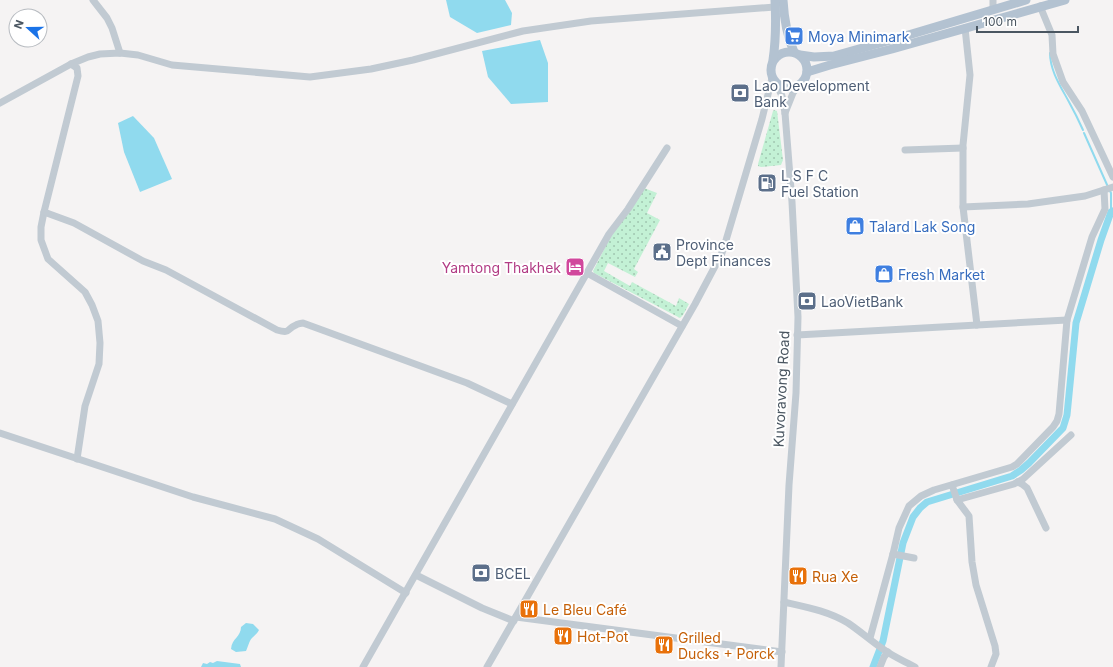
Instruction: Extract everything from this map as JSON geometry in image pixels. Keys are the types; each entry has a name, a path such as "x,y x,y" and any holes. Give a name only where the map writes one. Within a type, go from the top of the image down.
{"main road":[{"path":"775,3 775,41 770,72 774,80 780,86 789,88 803,82 807,72 806,62 797,53 787,31 783,0"},
{"path":"773,60 777,55 788,51 814,57 834,56 1026,0"},
{"path":"807,72 1065,0"}],"street":[{"path":"93,0 107,18 112,28 120,53"},
{"path":"993,0 993,10"},
{"path":"0,103 71,64 100,54 120,53 138,55 172,65 310,77 371,69 413,60 523,31 591,21 775,3"},
{"path":"1040,6 1052,35 1053,54 1063,82 1082,111 1113,178"},
{"path":"965,28 970,75 963,148 963,207 977,325"},
{"path":"71,64 77,68 78,76 44,212 41,228 41,240 48,259 85,292 98,320 100,343 98,364 85,406 77,459"},
{"path":"488,667 722,253 774,80"},
{"name":"Kuvoravong Road","path":"774,80 782,96 785,113 792,202 798,317 796,393 789,485 781,667"},
{"path":"785,113 791,97 799,85"},
{"path":"363,667 609,234 628,209 667,148"},
{"path":"905,150 963,148"},
{"path":"963,207 1028,204 1085,196 1113,187"},
{"path":"870,638 899,528 909,506 921,496 934,490 1012,467 1017,464 1057,421 1059,414 1067,320 1092,238 1105,209 1104,190"},
{"path":"44,212 78,225 143,261 166,270 276,330 287,332 295,325 303,323 466,383 512,404"},
{"path":"587,273 682,326"},
{"path":"797,335 1067,320"},
{"path":"0,434 193,497 275,519 318,539 406,593"},
{"path":"957,500 1018,482 1071,435"},
{"path":"1018,482 1027,488 1046,528"},
{"path":"952,485 957,500 969,516 972,562 976,585 995,646 996,654 991,667"},
{"path":"893,554 914,558"},
{"path":"416,575 482,608 515,619 782,652"},
{"path":"784,602 812,608 848,623 886,651 915,667"},
{"path":"880,667 886,651"}],"green space":[{"path":"774,110 777,111 783,160 781,165 761,167 758,166 758,164"},
{"path":"644,188 657,193 647,213 660,220 634,269 638,272 635,277 608,263 604,271 630,286 632,282 676,306 679,298 689,304 680,318 594,273 593,271 611,236"}],"water":[{"path":"446,0 505,0 512,13 511,25 477,33 450,17"},
{"path":"540,40 548,63 548,102 511,104 488,77 482,51"},
{"path":"133,116 154,138 172,179 140,192 124,152 118,123"},
{"path":"246,623 253,624 259,630 249,642 246,651 236,652 231,649 233,642 240,633 241,627"},
{"path":"217,661 240,664 241,667 201,667 203,663 207,664"}],"waterway":[{"path":"1050,53 1050,60 1056,79 1075,112 1083,130"},
{"path":"1084,133 1108,187"},
{"path":"1110,191 1111,212"},
{"path":"873,667 883,641 903,543 913,517 920,508 927,502 1012,476 1029,463 1063,428 1067,415 1076,323 1101,240 1111,212 1113,211"}],"place":[{"name":"Moya Minimark","path":"794,36"},
{"name":"Lao Development Bank","path":"740,93"},
{"name":"L S F C Fuel Station","path":"767,183"},
{"name":"Talard Lak Song","path":"855,226"},
{"name":"Province Dept Finances","path":"662,252"},
{"name":"Yamtong Thakhek","path":"575,267"},
{"name":"Fresh Market","path":"884,274"},
{"name":"LaoVietBank","path":"807,301"},
{"name":"BCEL","path":"481,573"},
{"name":"Rua Xe","path":"798,576"},
{"name":"Le Bleu Café","path":"529,609"},
{"name":"Hot-Pot","path":"563,636"},
{"name":"Grilled Ducks + Porck","path":"664,645"}]}
